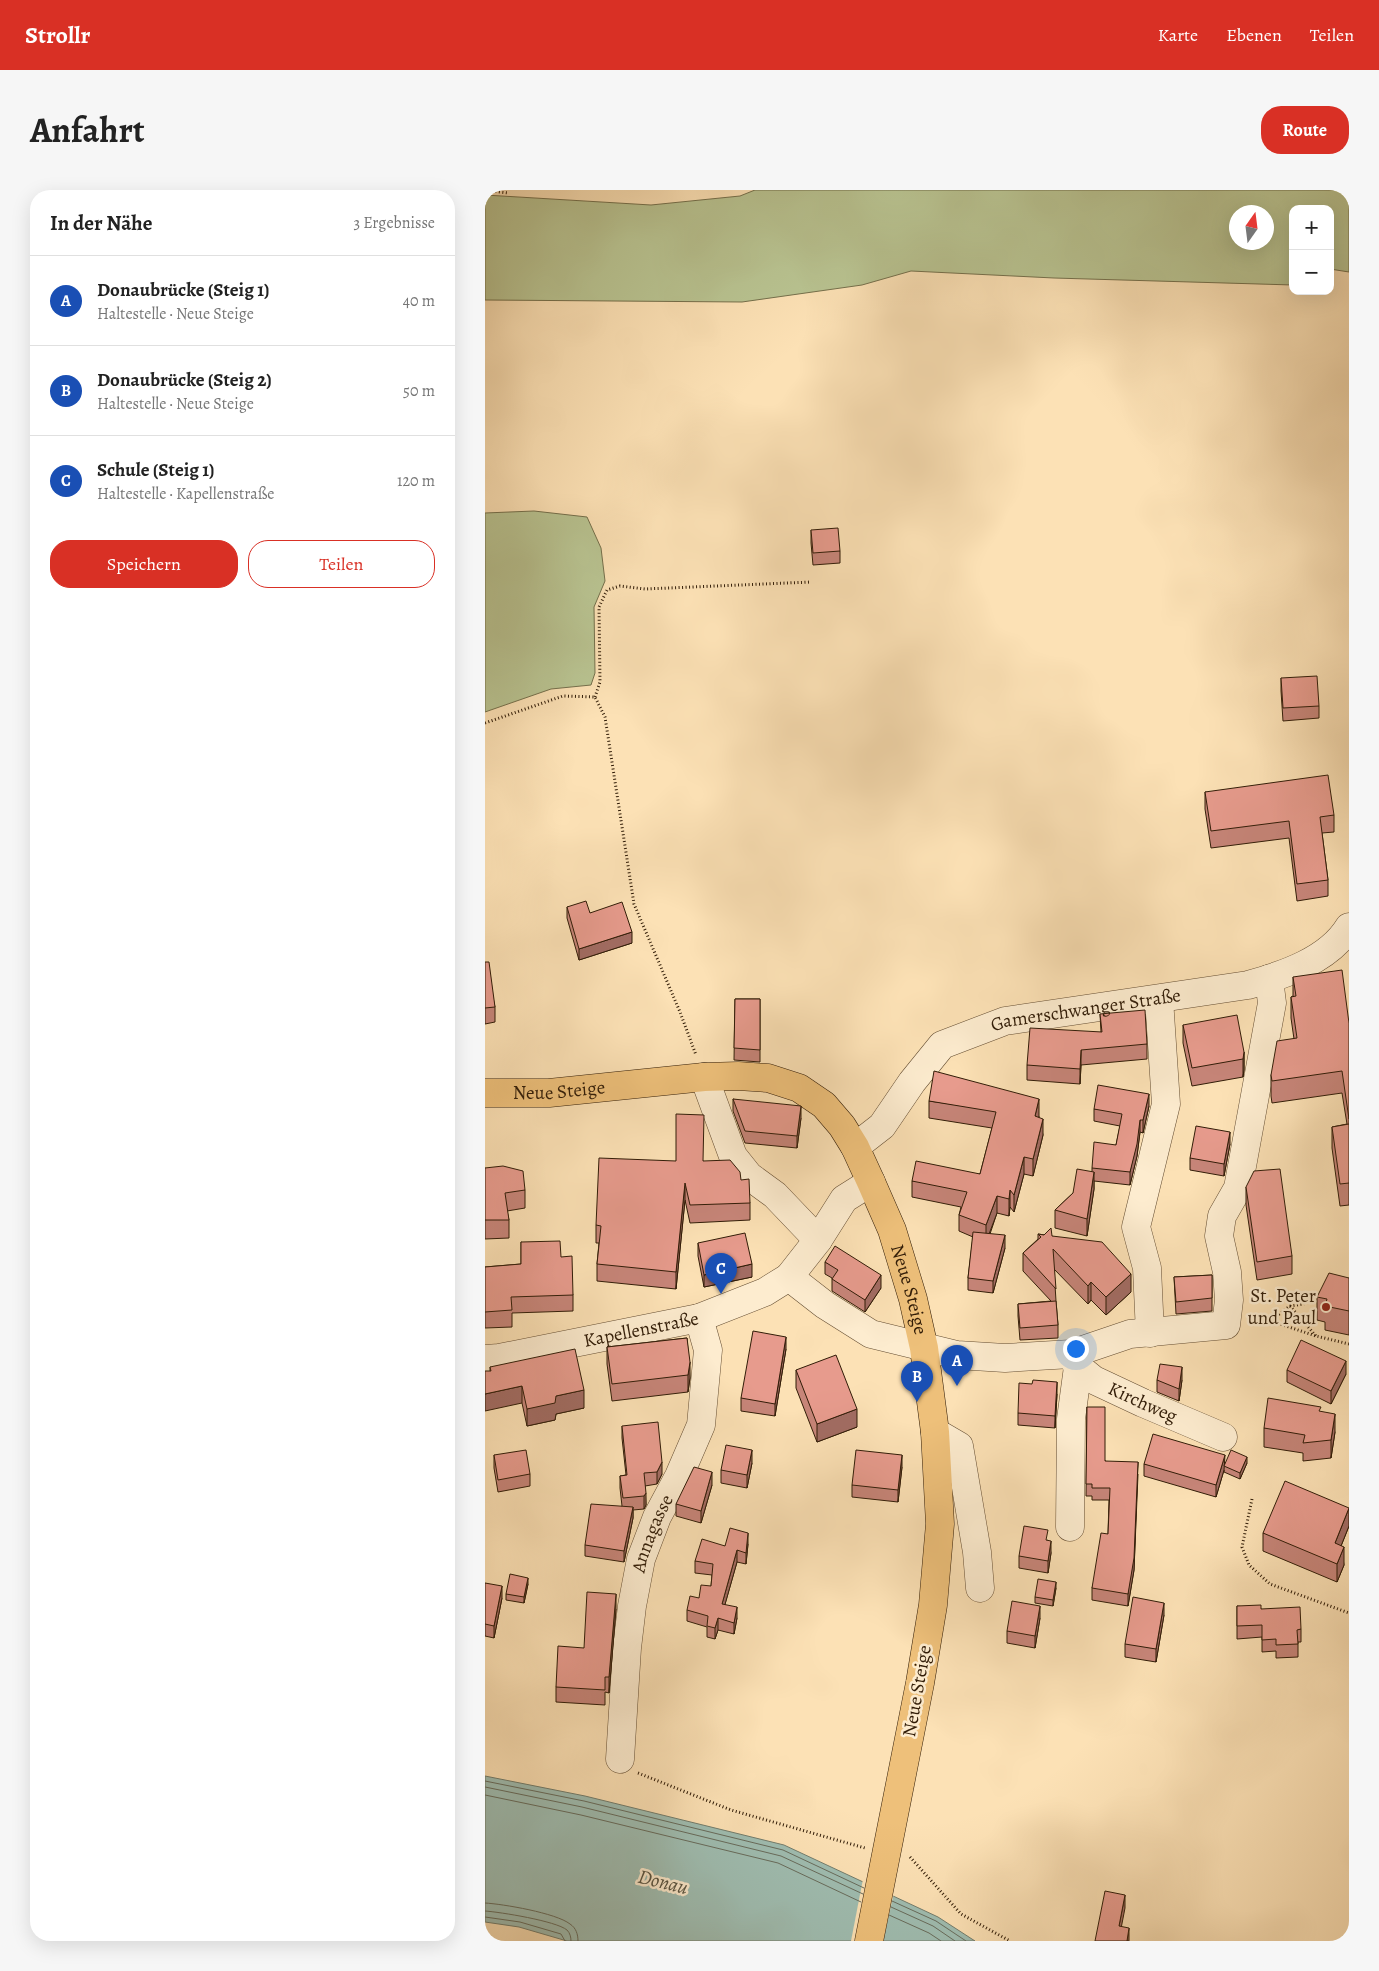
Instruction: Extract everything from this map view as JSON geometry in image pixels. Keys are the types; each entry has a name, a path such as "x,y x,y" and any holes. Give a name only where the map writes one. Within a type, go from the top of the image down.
{"main road":[{"name":"Neue Steige","path":"485,1093 549,1092 704,1077 738,1076 768,1078 799,1088 824,1105 842,1126 855,1147 871,1182 892,1230 913,1299 924,1348 935,1432 940,1524 933,1605 920,1683 890,1834 874,1857 869,1941"}],"street":[{"name":"Gamerschwanger Straße","path":"855,1147 882,1126 912,1082 942,1046 1005,1022 1248,985 1269,979 1308,963 1335,945 1349,927"},
{"path":"789,1277 825,1305 871,1334 957,1355 1074,1360 1129,1334 1226,1325 1229,1300 1219,1236 1221,1216 1237,1188 1245,1153 1272,1003 1269,979"},
{"path":"1149,1333 1147,1268 1136,1228 1166,1104 1159,999"},
{"path":"704,1077 733,1156 749,1176 775,1195 818,1240"},
{"name":"Kapellenstraße","path":"485,1359 499,1358 699,1318 765,1292 789,1277 818,1240 844,1199 871,1182"},
{"name":"Annagasse","path":"620,1759 629,1633 641,1560 657,1517 679,1476 701,1426 708,1350 699,1318"},
{"path":"1070,1527 1071,1418 1074,1360"},
{"name":"Kirchweg","path":"1074,1360 1094,1380 1223,1438"},
{"path":"935,1432 959,1446 977,1552 980,1588"}],"path":[{"path":"485,190 508,193"},
{"path":"704,1077 680,1012 634,904 605,716 595,697 600,682 599,607 607,590 620,586 645,589 811,582"},
{"path":"485,723 563,696 595,697"},
{"path":"1270,1321 1290,1306 1304,1304"},
{"path":"1290,1306 1316,1336"},
{"path":"1259,1318 1349,1344"},
{"path":"1252,1499 1242,1547 1249,1565 1271,1584 1349,1613"},
{"path":"620,1759 636,1772 731,1810 874,1857"},
{"path":"890,1834 961,1914 1010,1941"}],"green space":[{"path":"755,190 1349,190 1349,272 1334,270 1334,205 1289,205 1289,285 1054,278 911,271 862,285 742,302 485,300 485,195 651,205 740,196"},
{"path":"534,511 587,517 601,548 605,581 594,607 595,673 591,685 551,689 485,712 485,513"}],"water":[{"name":"Donau","path":"485,1776 585,1796 784,1845 938,1917 975,1941 567,1941 519,1927 485,1922"}],"pier":[{"path":"863,1879 894,1893 883,1941 851,1941"}],"building":[{"path":"838,528 840,551 813,553 811,530"},
{"path":"1317,676 1319,706 1283,708 1281,678"},
{"path":"1328,775 1334,815 1320,817 1328,880 1297,884 1289,821 1211,831 1205,792"},
{"path":"586,901 590,913 622,902 632,932 579,949 567,907"},
{"path":"485,962 489,962 495,1007 485,1008"},
{"path":"1342,970 1349,1023 1349,1119 1342,1071 1272,1081 1271,1075 1277,1041 1297,1038 1291,997 1296,996 1293,977"},
{"path":"735,999 760,999 760,1050 734,1048"},
{"path":"1145,1010 1147,1044 1081,1050 1080,1069 1027,1065 1030,1028 1102,1032 1100,1014"},
{"path":"1237,1015 1244,1052 1243,1059 1192,1068 1183,1025"},
{"path":"934,1071 1039,1099 1035,1116 1043,1119 1033,1159 1024,1157 1014,1195 1010,1190 1009,1199 997,1196 986,1225 959,1215 967,1192 912,1181 916,1161 980,1174 996,1112 929,1101"},
{"path":"1098,1085 1149,1094 1143,1120 1140,1120 1137,1144 1130,1172 1092,1168 1094,1142 1116,1145 1122,1114 1094,1109"},
{"path":"733,1099 801,1106 797,1136 745,1131"},
{"path":"676,1114 704,1115 703,1161 730,1160 740,1172 741,1180 749,1179 750,1203 690,1205 685,1183 676,1272 597,1264 601,1226 596,1225 599,1158 676,1161"},
{"path":"1349,1124 1349,1183 1340,1184 1332,1127"},
{"path":"1196,1126 1230,1132 1224,1164 1190,1158"},
{"path":"503,1166 523,1171 525,1190 505,1193 509,1220 485,1220 485,1168"},
{"path":"1077,1169 1094,1172 1087,1219 1055,1210 1073,1193"},
{"path":"1280,1169 1292,1256 1257,1262 1246,1187 1254,1171"},
{"path":"1051,1228 1052,1236 1102,1242 1131,1274 1106,1297 1091,1282 1088,1286 1053,1249 1056,1289 1023,1253 1041,1237 1038,1234 1044,1235"},
{"path":"973,1232 1005,1235 993,1281 968,1278"},
{"path":"745,1233 752,1264 704,1275 698,1243"},
{"path":"560,1241 561,1257 572,1256 573,1295 511,1297 512,1310 485,1312 485,1267 521,1264 521,1242"},
{"path":"835,1246 881,1275 865,1300 832,1279 838,1270 825,1262"},
{"path":"1329,1273 1349,1278 1349,1311 1325,1306 1327,1299 1317,1297"},
{"path":"1212,1275 1212,1298 1176,1302 1174,1277"},
{"path":"1056,1301 1058,1325 1020,1328 1018,1304"},
{"path":"753,1331 786,1337 775,1404 741,1398"},
{"path":"687,1338 690,1362 688,1375 612,1384 607,1347"},
{"path":"1301,1340 1346,1361 1331,1391 1287,1370"},
{"path":"575,1349 584,1390 556,1396 555,1403 527,1409 522,1386 485,1394 485,1371 491,1371 490,1367"},
{"path":"836,1355 857,1409 817,1424 796,1370"},
{"path":"1160,1364 1182,1367 1179,1389 1157,1380"},
{"path":"1033,1380 1057,1382 1055,1416 1018,1413 1019,1383 1032,1384"},
{"path":"1268,1398 1321,1407 1319,1411 1335,1414 1331,1440 1303,1443 1305,1435 1264,1428"},
{"path":"1087,1407 1105,1407 1105,1461 1138,1462 1134,1558 1128,1594 1092,1588 1101,1533 1108,1534 1110,1488 1092,1488 1092,1484 1086,1484"},
{"path":"658,1422 662,1462 657,1472 644,1473 646,1493 644,1496 623,1498 620,1476 627,1475 622,1426"},
{"path":"1153,1434 1225,1455 1216,1485 1144,1464"},
{"path":"726,1445 752,1450 747,1475 721,1470"},
{"path":"526,1450 530,1474 498,1480 494,1455"},
{"path":"856,1450 902,1455 898,1490 852,1485"},
{"path":"1231,1450 1247,1457 1240,1473 1224,1466"},
{"path":"694,1467 712,1472 701,1511 676,1504"},
{"path":"1285,1481 1349,1508 1335,1543 1344,1547 1337,1564 1263,1533"},
{"path":"591,1504 633,1507 624,1551 585,1545"},
{"path":"1024,1526 1048,1530 1046,1540 1051,1541 1048,1561 1019,1556"},
{"path":"730,1528 748,1533 746,1553 737,1550 722,1604 737,1607 734,1623 718,1618 715,1628 707,1626 708,1616 687,1610 690,1596 699,1598 701,1585 711,1586 713,1564 695,1561 702,1539 725,1546"},
{"path":"510,1574 528,1578 524,1597 506,1594"},
{"path":"1038,1579 1056,1582 1053,1600 1035,1597"},
{"path":"485,1583 502,1586 494,1626 485,1624"},
{"path":"587,1592 616,1594 609,1677 605,1677 605,1690 556,1687 558,1646 584,1648"},
{"path":"1133,1597 1164,1603 1156,1649 1125,1644"},
{"path":"1012,1601 1040,1606 1035,1636 1007,1631"},
{"path":"1261,1605 1261,1609 1300,1607 1301,1629 1297,1630 1298,1644 1276,1645 1276,1639 1262,1640 1262,1625 1237,1626 1237,1606"},
{"path":"1105,1891 1125,1895 1119,1926 1129,1928 1127,1941 1095,1941"}],"place":[{"name":"Schule (Steig 1)","path":"721,1294"},
{"name":"St. Peter und Paul","path":"1326,1307"},
{"name":"Donaubrücke (Steig 1)","path":"957,1386"},
{"name":"Donaubrücke (Steig 2)","path":"917,1402"}]}
